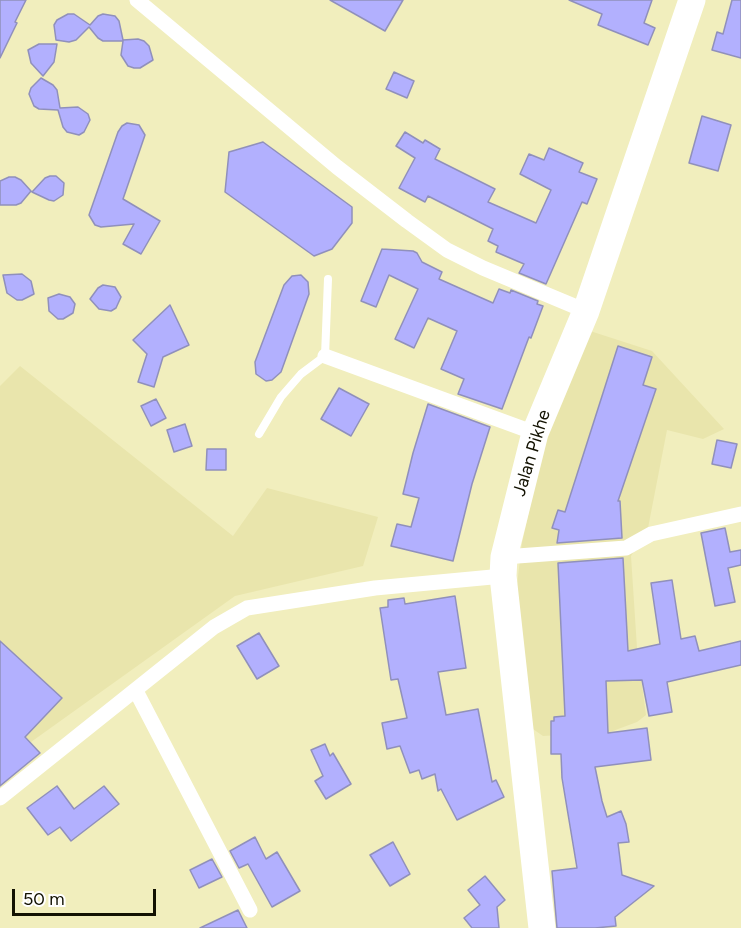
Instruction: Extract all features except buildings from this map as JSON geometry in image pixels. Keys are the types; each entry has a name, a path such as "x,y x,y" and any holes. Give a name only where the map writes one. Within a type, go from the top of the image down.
{"highway":[{"name":"Jalan Pikhe","path":"542,928 503,566 535,433 586,311 692,0"}],"street":[{"path":"137,0 337,167 447,250 483,268 586,311"},
{"path":"325,356 535,433"},
{"path":"0,798 214,627 247,608 626,548 651,534 741,514"},
{"path":"136,691 250,910"}],"lane":[{"path":"259,434 281,397 301,374 325,356 328,279"}],"shaded area":[{"path":"587,330 652,351 724,429 703,439 667,430 648,528 631,556 637,648 646,715 637,722 610,732 543,736 530,727 517,585 522,543 544,444"},
{"path":"20,366 233,536 267,488 378,517 363,566 235,596 31,742 0,711 0,386"}]}
